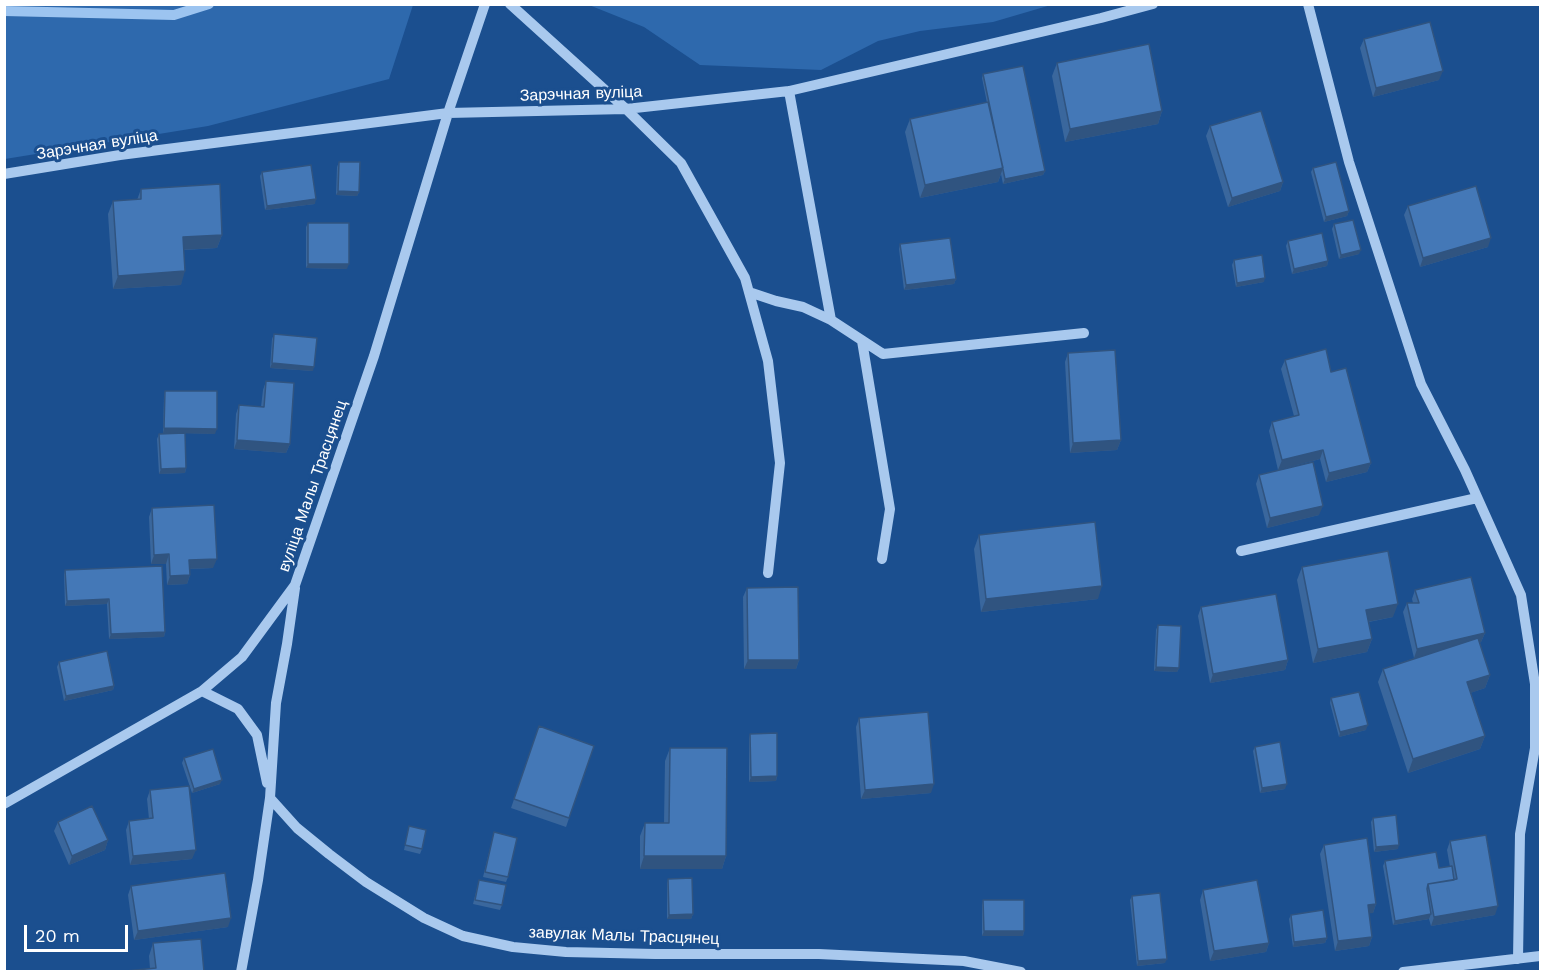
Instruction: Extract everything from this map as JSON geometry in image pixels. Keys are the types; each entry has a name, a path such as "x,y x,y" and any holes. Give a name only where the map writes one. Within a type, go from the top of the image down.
{"street":[{"name":"вуліца Малы Трасцянец","path":"4,804 202,691 242,657 295,585 374,356 448,113 485,4"},
{"path":"510,4 626,109 681,163 745,278 768,361 780,463 768,573"},
{"name":"Зарэчная вуліца","path":"4,174 120,155 448,113 626,109 789,91 1153,4"},
{"path":"1308,4 1349,162 1421,384 1466,470 1521,595 1534,684 1535,748 1520,834 1518,959"},
{"path":"789,91 831,320"},
{"path":"749,292 803,307 831,320 884,354 1084,333"},
{"path":"862,341 890,509 882,559"},
{"path":"1241,550 1477,498"},
{"path":"241,972 270,798 276,703 295,585"},
{"path":"202,691 238,709 257,735 270,798"},
{"name":"завулак Малы Трасцянец","path":"270,798 297,828 366,882 424,918 463,936 513,947 566,952 831,954 963,961 1021,972"},
{"path":"1403,972 1540,956"}],"shaded area":[{"path":"5,4 413,5 389,79 208,126 5,159"},
{"path":"589,5 1051,5 993,22 920,31 878,41 821,70 700,65 644,27"}],"building":[{"path":"1430,22 1443,71 1376,88 1364,39"},
{"path":"1149,44 1162,111 1070,129 1057,63"},
{"path":"1023,66 1045,171 1005,179 983,74"},
{"path":"988,102 1003,168 925,185 910,119"},
{"path":"1261,111 1283,182 1232,198 1210,126"},
{"path":"339,162 360,162 359,192 338,191"},
{"path":"1336,162 1349,211 1326,217 1313,168"},
{"path":"311,165 316,199 267,206 262,172"},
{"path":"220,184 222,235 183,237 185,271 118,276 113,201 141,199 141,189"},
{"path":"1476,186 1491,238 1423,258 1408,206"},
{"path":"1353,220 1361,250 1341,255 1334,224"},
{"path":"308,223 349,223 349,264 308,264"},
{"path":"1322,233 1328,261 1294,269 1288,241"},
{"path":"950,238 956,279 906,285 900,244"},
{"path":"1262,255 1265,278 1237,283 1234,260"},
{"path":"274,334 317,338 314,367 272,363"},
{"path":"1326,349 1331,372 1346,368 1371,463 1329,473 1323,450 1282,460 1272,422 1299,415 1285,360"},
{"path":"1115,350 1121,440 1073,443 1068,353"},
{"path":"266,381 294,383 290,444 237,440 239,405 264,407"},
{"path":"165,391 217,391 217,429 164,428"},
{"path":"185,433 186,468 161,469 159,434"},
{"path":"1313,462 1323,506 1270,518 1259,475"},
{"path":"214,505 217,559 189,560 190,575 170,576 169,554 154,555 152,508"},
{"path":"1095,522 1102,586 986,599 979,535"},
{"path":"1388,551 1398,604 1366,610 1372,639 1318,649 1302,567"},
{"path":"162,566 165,632 111,634 109,599 67,601 65,570"},
{"path":"1471,577 1485,633 1417,649 1407,603 1419,603 1415,590"},
{"path":"798,587 799,660 748,660 747,588"},
{"path":"1276,594 1288,660 1213,674 1201,607"},
{"path":"1158,625 1181,626 1179,668 1156,667"},
{"path":"1478,638 1490,675 1467,682 1485,736 1413,759 1383,669"},
{"path":"107,651 114,686 66,696 59,662"},
{"path":"1359,692 1368,725 1340,732 1331,698"},
{"path":"928,712 934,784 865,790 859,718"},
{"path":"539,726 594,746 569,818 514,799"},
{"path":"777,733 777,776 751,777 750,734"},
{"path":"1280,742 1287,784 1262,788 1255,747"},
{"path":"670,748 727,748 726,856 644,856 645,823 669,823"},
{"path":"213,749 222,780 194,789 184,758"},
{"path":"189,786 196,850 133,856 129,821 153,818 150,790"},
{"path":"92,806 108,840 72,856 58,822"},
{"path":"1396,815 1399,845 1376,847 1373,818"},
{"path":"409,826 426,830 422,849 405,845"},
{"path":"494,832 517,838 508,877 485,872"},
{"path":"1486,835 1498,906 1434,917 1428,884 1457,879 1450,841"},
{"path":"1367,838 1376,904 1368,905 1372,937 1338,941 1324,845"},
{"path":"1436,852 1439,868 1452,866 1454,880 1428,884 1431,914 1395,921 1385,861"},
{"path":"225,873 231,918 138,931 131,886"},
{"path":"692,878 693,914 669,915 668,879"},
{"path":"479,880 506,885 502,905 475,900"},
{"path":"1257,880 1269,943 1214,951 1203,890"},
{"path":"1160,893 1167,959 1138,961 1132,896"},
{"path":"983,900 1024,900 1024,931 984,931"},
{"path":"1323,910 1327,938 1294,942 1291,915"},
{"path":"201,939 204,972 116,972 156,968 153,943"}],"waterway":[{"path":"4,11 174,15 209,4"}]}
